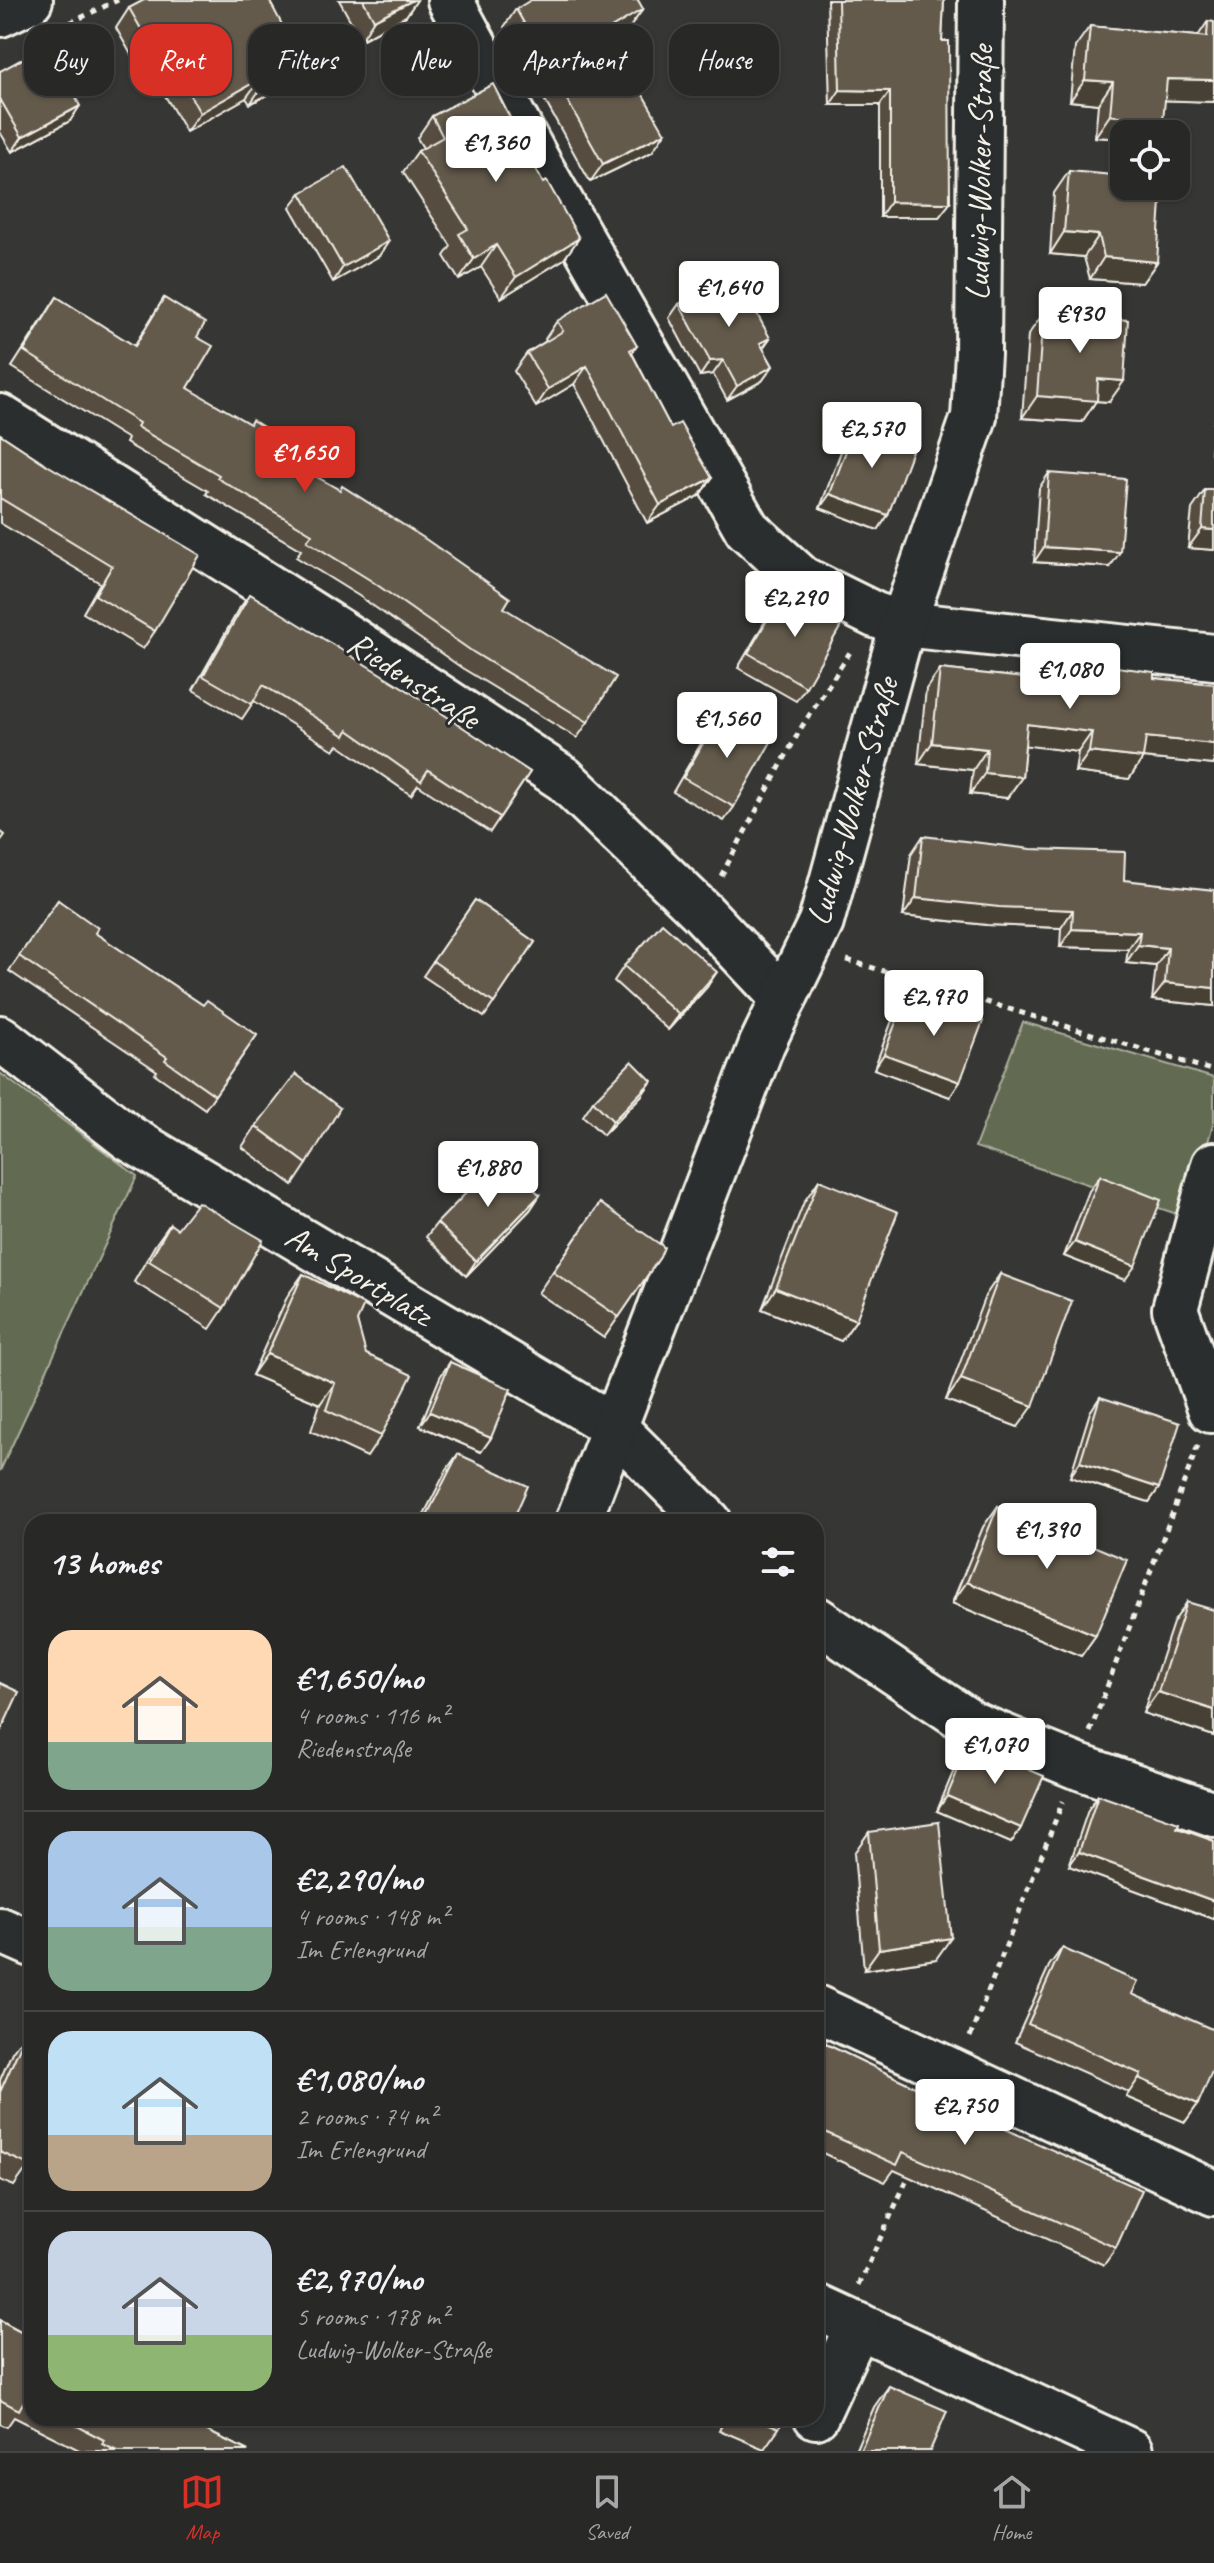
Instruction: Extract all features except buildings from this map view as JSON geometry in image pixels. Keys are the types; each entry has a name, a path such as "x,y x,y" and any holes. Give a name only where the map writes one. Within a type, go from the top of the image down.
{"street":[{"path":"0,14 30,0"},
{"path":"450,0 541,168 747,529 802,579 889,619 1214,657"},
{"name":"Ludwig-Wolker-Straße","path":"581,1514 762,1044 821,922 889,619 974,417 978,354 981,0"},
{"name":"Riedenstraße","path":"0,417 354,641 564,779 702,912 784,999"},
{"name":"Am Sportplatz","path":"0,1038 129,1138 613,1426 701,1514"},
{"path":"1211,1410 1175,1309 1214,1165"},
{"path":"824,1624 972,1724 1076,1766 1214,1814"},
{"path":"0,1930 24,1940"},
{"path":"824,2012 1214,2193"},
{"path":"824,2310 1130,2451"},
{"path":"824,2399 858,2325"},
{"path":"800,2451 812,2426"}],"path":[{"path":"702,912 801,728 889,619"},
{"path":"808,948 1214,1071"},
{"path":"1076,1766 1211,1410"}],"green space":[{"path":"1023,1022 1214,1078 1214,1121 1186,1217 975,1147"},
{"path":"0,1073 137,1176 0,1471"}]}
